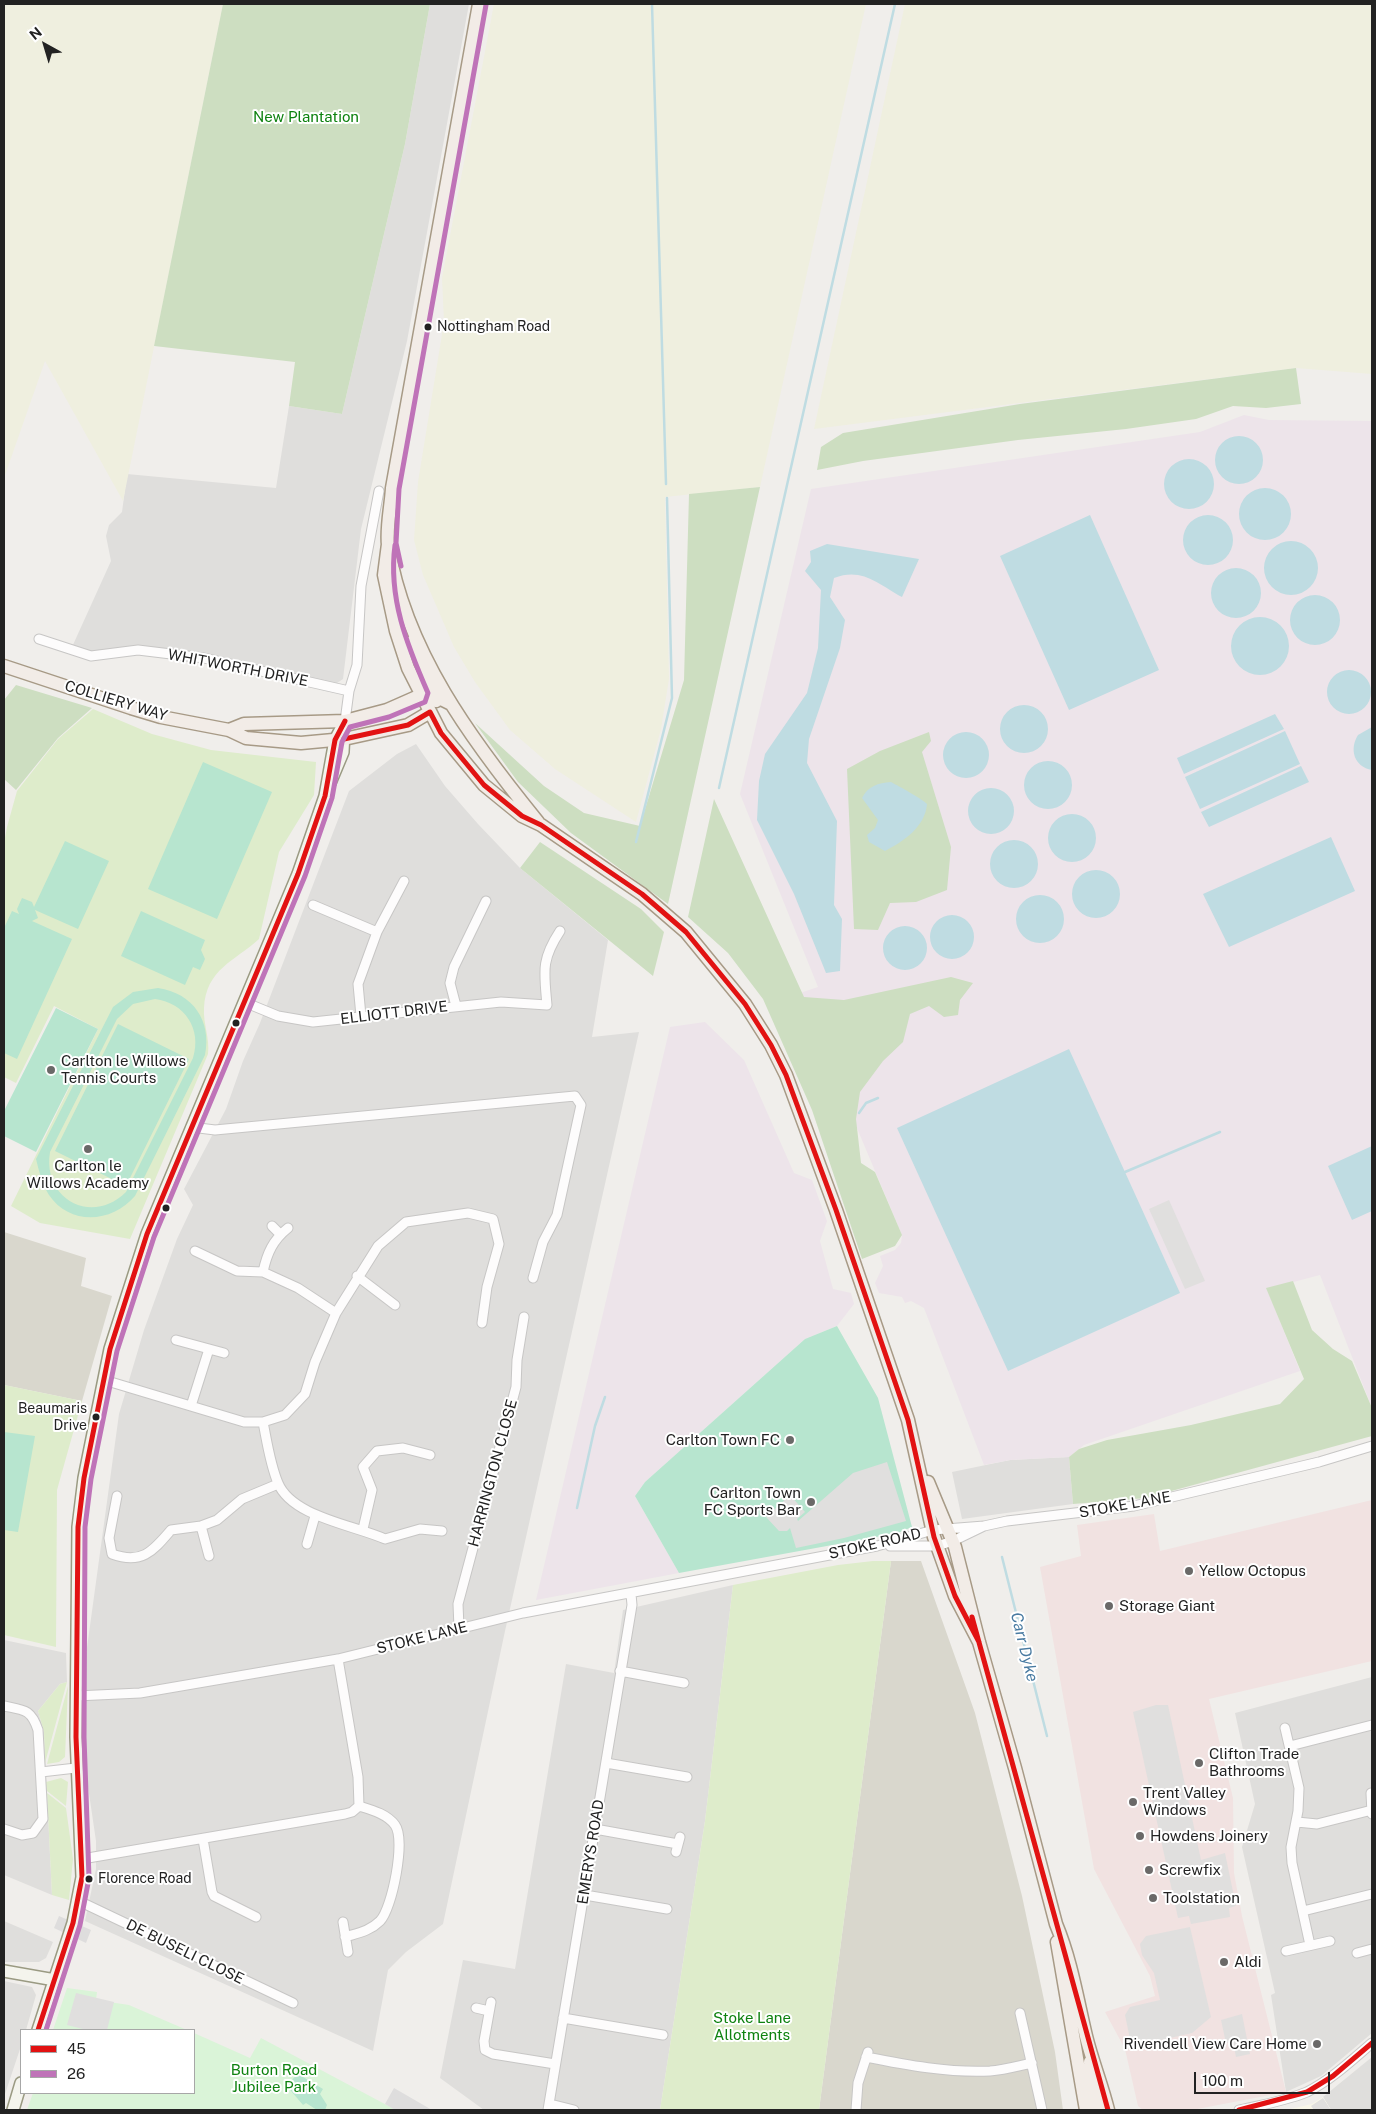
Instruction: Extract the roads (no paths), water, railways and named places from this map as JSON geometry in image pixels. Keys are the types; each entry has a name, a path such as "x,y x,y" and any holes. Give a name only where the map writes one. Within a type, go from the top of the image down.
{"main road":[{"path":"479,4 392,488 384,575 408,668 441,733 484,785 522,816 541,825 642,894 665,912 686,932 745,1004 771,1045 786,1075 831,1195 908,1420 937,1546 955,1596 978,1642"},
{"path":"388,539 409,618 451,704 497,772 541,825"},
{"path":"409,618 407,629 419,661 437,696"},
{"name":"COLLIERY WAY","path":"4,666 161,716 229,730 246,738 301,743 339,740 404,727 430,712"},
{"path":"421,695 437,696 451,704"},
{"name":"COLLIERY WAY","path":"229,730 244,724 345,721 388,710 421,695"},
{"path":"430,712 437,696"},
{"path":"918,1459 953,1541 978,1642 1015,1768 1056,1924 1066,1948 1090,2050 1101,2080 1108,2110"},
{"path":"1056,1924 1058,1950 1086,2110"},
{"path":"1090,2050 1092,2082 1098,2110"}],"street":[{"path":"38,2029 77,1906 82,1877 76,1768 78,1528 84,1478 104,1380 121,1311 147,1234 295,883 325,796 343,752 339,740 345,721 349,690 357,665 361,586 379,491"},
{"path":"365,560 375,562"},
{"name":"WHITWORTH DRIVE","path":"39,639 91,656 138,650 204,658 349,690"},
{"path":"361,1016 358,984 378,932 404,881"},
{"path":"456,1006 450,983 454,967 486,901"},
{"path":"313,905 378,932"},
{"name":"ELLIOTT DRIVE","path":"244,1002 278,1016 312,1022 501,1002 547,1005 544,968 548,950 560,931"},
{"path":"191,1127 215,1130 575,1096 581,1105 557,1215 543,1242 533,1278"},
{"path":"104,1380 244,1422 263,1422 285,1415 305,1394 315,1362 336,1313 358,1276 378,1246 406,1222 468,1213 493,1218 498,1244 487,1287 482,1323"},
{"path":"272,1226 280,1234"},
{"path":"263,1272 266,1257 280,1234 288,1228"},
{"path":"195,1251 237,1271 263,1272 298,1288 336,1313"},
{"path":"358,1276 396,1305"},
{"name":"HARRINGTON CLOSE","path":"458,1628 458,1604 516,1387 517,1360 524,1317"},
{"path":"176,1340 224,1354"},
{"path":"191,1406 209,1349"},
{"path":"263,1422 278,1484 290,1501 316,1516 363,1529 385,1539 420,1529 442,1532"},
{"name":"STOKE LANE","path":"877,1546 937,1546 953,1541 984,1526 1012,1520 1134,1506 1319,1462 1372,1446"},
{"path":"363,1529 372,1490 363,1467 377,1451 403,1448 430,1455"},
{"path":"117,1496 110,1538 112,1554 127,1560 151,1553 171,1530 201,1526 217,1520 242,1499 278,1484"},
{"path":"306,1544 316,1516"},
{"path":"201,1526 209,1556"},
{"name":"STOKE ROAD","path":"766,1567 877,1546 932,1530 984,1526"},
{"name":"STOKE LANE","path":"76,1696 140,1693 338,1659 522,1613 632,1594 766,1567"},
{"name":"EMERYS ROAD","path":"549,2107 632,1605 632,1594"},
{"path":"338,1659 358,1777 359,1806"},
{"path":"620,1671 684,1683"},
{"path":"4,1706 25,1710 32,1715 38,1730 43,1823 33,1833 22,1835 4,1829"},
{"path":"1290,1746 1372,1725"},
{"path":"1284,1728 1299,1788 1297,1822 1291,1856 1310,1945"},
{"path":"606,1763 688,1777"},
{"path":"41,1772 76,1768"},
{"path":"1371,1793 1372,1814"},
{"path":"82,1859 344,1814 352,1812 359,1806"},
{"path":"346,1937 370,1930 382,1919 397,1872 400,1848 397,1827 390,1818 359,1806"},
{"path":"1297,1822 1317,1824 1372,1810"},
{"path":"595,1829 678,1844"},
{"path":"203,1839 214,1896 256,1917"},
{"path":"1303,1911 1372,1894"},
{"path":"585,1895 667,1909"},
{"name":"DE BUSELI CLOSE","path":"77,1906 83,1903 293,2004"},
{"path":"343,1922 348,1952"},
{"path":"1286,1951 1330,1941"},
{"path":"1357,1952 1372,1949"},
{"path":"4,1971 54,1980"},
{"path":"476,2008 490,2006 484,2042 485,2050 493,2054 555,2064"},
{"path":"1020,2013 1042,2110"},
{"path":"563,2018 663,2034"},
{"path":"1239,2110 1288,2099 1306,2092 1331,2077 1372,2043"},
{"path":"856,2110 858,2083 867,2054 887,2063 965,2071 991,2070 1032,2063"},
{"path":"13,2110 20,2086"},
{"path":"549,2107 574,2110"}],"water":[{"path":"1234,436 1244,436 1256,443 1263,455 1263,465 1256,477 1244,484 1234,484 1226,480 1219,473 1215,465 1215,455 1219,447 1226,440"},
{"path":"1184,459 1194,459 1207,466 1214,479 1214,489 1207,502 1194,509 1184,509 1175,505 1168,498 1164,489 1164,479 1168,470 1175,463"},
{"path":"1265,488 1275,490 1283,496 1289,504 1291,514 1289,524 1283,532 1275,538 1265,540 1255,538 1247,532 1241,524 1239,514 1241,504 1247,496 1255,490"},
{"path":"1090,515 1159,670 1069,710 1000,556"},
{"path":"1213,515 1226,522 1232,530 1232,550 1226,558 1218,564 1203,565 1190,558 1184,550 1183,535 1190,522 1198,516"},
{"path":"1291,541 1301,543 1310,549 1316,558 1318,568 1316,578 1310,587 1301,593 1291,595 1281,593 1272,587 1266,578 1264,568 1266,558 1272,549 1281,543"},
{"path":"827,544 919,559 902,597 870,578 853,574 834,578 830,597 845,620 840,648 809,739 807,763 837,821 834,905 842,919 840,971 826,973 794,894 757,820 759,781 765,754 807,693 818,648 821,590 805,571 811,562 810,551"},
{"path":"1236,568 1254,575 1261,593 1254,611 1236,618 1218,611 1211,593 1218,575"},
{"path":"1310,595 1320,595 1333,602 1340,615 1340,625 1333,638 1320,645 1310,645 1301,641 1294,634 1290,625 1290,615 1294,606 1301,599"},
{"path":"1260,617 1276,622 1284,630 1289,646 1284,662 1276,670 1260,675 1244,670 1236,662 1231,646 1236,630 1244,622"},
{"path":"1349,670 1361,674 1367,680 1371,692 1367,704 1361,710 1349,714 1337,710 1331,704 1327,692 1331,680 1337,674"},
{"path":"1024,705 1033,707 1041,712 1046,720 1048,729 1046,738 1041,746 1033,751 1024,753 1015,751 1007,746 1002,738 1000,729 1002,720 1007,712 1015,707"},
{"path":"1275,714 1284,729 1184,774 1177,758"},
{"path":"1372,727 1372,770 1357,761 1354,746 1358,735"},
{"path":"1285,731 1300,764 1200,809 1185,777"},
{"path":"961,732 971,732 985,742 989,755 985,768 979,774 971,778 961,778 947,768 943,760 943,750 953,736"},
{"path":"1048,761 1057,763 1065,768 1070,776 1072,785 1070,794 1065,802 1057,807 1048,809 1039,807 1031,802 1026,794 1024,785 1026,776 1031,768 1039,763"},
{"path":"1301,766 1309,782 1209,827 1201,812"},
{"path":"891,782 927,804 918,826 906,838 885,851 869,842 867,835 875,828 878,820 862,798 874,786"},
{"path":"986,788 996,788 1010,798 1014,811 1010,824 1004,830 996,834 986,834 972,824 968,816 968,806 978,792"},
{"path":"1067,814 1077,814 1089,821 1096,833 1096,843 1089,855 1077,862 1067,862 1059,858 1052,851 1048,843 1048,833 1052,825 1059,818"},
{"path":"1331,837 1355,891 1229,947 1203,894"},
{"path":"1014,840 1023,842 1031,847 1036,855 1038,864 1036,873 1031,881 1023,886 1014,888 1005,886 997,881 992,873 990,864 992,855 997,847 1005,842"},
{"path":"1096,870 1105,872 1113,877 1118,885 1120,894 1118,903 1113,911 1105,916 1096,918 1087,916 1079,911 1074,903 1072,894 1074,885 1079,877 1087,872"},
{"path":"1040,895 1049,897 1057,902 1062,910 1064,919 1062,928 1057,936 1049,941 1040,943 1031,941 1023,936 1018,928 1016,919 1018,910 1023,902 1031,897"},
{"path":"948,915 956,915 968,921 974,937 968,953 956,959 948,959 936,953 930,941 930,933 936,921"},
{"path":"905,926 917,930 923,936 927,948 923,960 917,966 905,970 893,966 887,960 883,948 887,936 893,930"},
{"path":"1069,1049 1180,1293 1008,1371 897,1128"},
{"path":"1372,1146 1372,1211 1352,1220 1328,1166"}],"waterway":[{"path":"652,4 666,484"},
{"path":"719,788 895,4"},
{"path":"636,842 672,698 667,498"},
{"path":"859,1113 866,1103 878,1098"},
{"path":"1125,1172 1220,1132"},
{"path":"577,1508 595,1426 605,1397"},
{"name":"Carr Dyke","path":"1002,1557 1047,1736"}],"place":[{"name":"Nottingham Road","path":"428,327"},
{"name":"Carlton le Willows Tennis Courts","path":"51,1070"},
{"name":"Carlton le Willows Academy","path":"88,1149"},
{"name":"Beaumaris Drive","path":"96,1417"},
{"name":"Carlton Town FC","path":"790,1440"},
{"name":"Carlton Town FC Sports Bar","path":"811,1502"},
{"name":"Yellow Octopus","path":"1189,1571"},
{"name":"Storage Giant","path":"1109,1606"},
{"name":"Clifton Trade Bathrooms","path":"1199,1763"},
{"name":"Trent Valley Windows","path":"1133,1802"},
{"name":"Howdens Joinery","path":"1140,1836"},
{"name":"Screwfix","path":"1149,1870"},
{"name":"Florence Road","path":"89,1879"},
{"name":"Toolstation","path":"1153,1898"},
{"name":"Aldi","path":"1224,1962"},
{"name":"Rivendell View Care Home","path":"1317,2044"}],"park label":[{"name":"New Plantation","path":"306,117"},
{"name":"Stoke Lane Allotments","path":"752,2026"},
{"name":"Burton Road Jubilee Park","path":"274,2078"}]}
